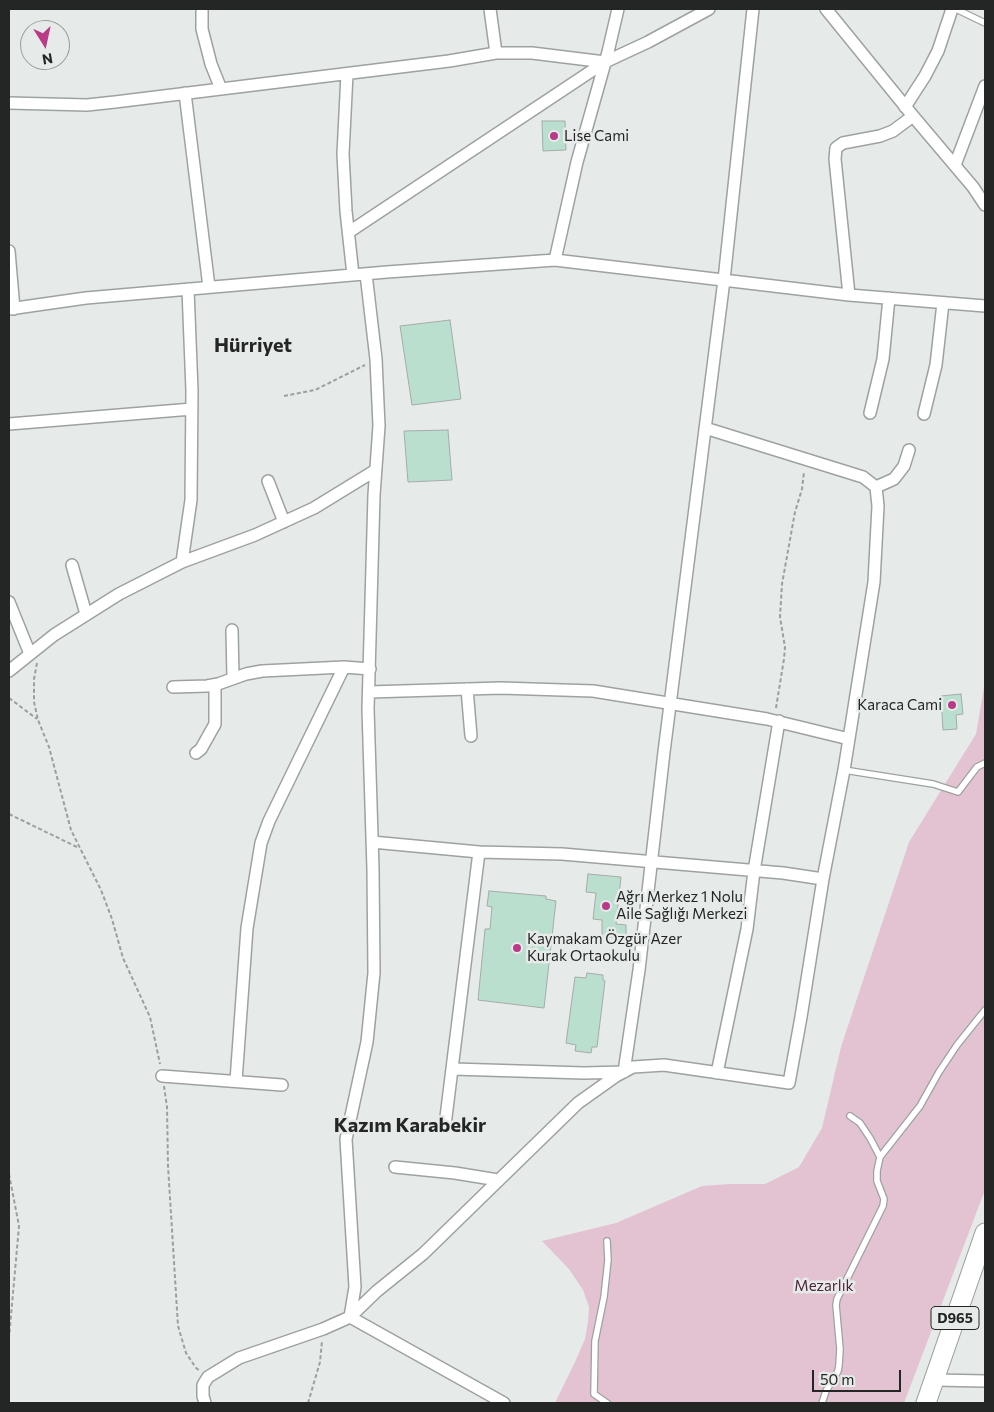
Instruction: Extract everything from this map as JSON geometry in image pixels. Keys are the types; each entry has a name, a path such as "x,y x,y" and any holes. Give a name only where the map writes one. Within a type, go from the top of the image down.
{"main road":[{"name":"D965","path":"926,1403 985,1233"}],"street":[{"path":"202,9 202,29 211,64 221,89"},
{"path":"490,9 496,53"},
{"path":"556,260 577,162 618,9"},
{"path":"349,232 605,62 648,42 709,9"},
{"path":"624,1072 640,970 670,702 724,280 753,9"},
{"path":"826,9 973,187 985,205"},
{"path":"905,106 925,76 938,50 954,9"},
{"path":"9,103 87,104 185,94 449,61 496,53 532,53 605,62"},
{"path":"347,74 343,154 346,211 353,275"},
{"path":"955,166 985,86"},
{"path":"185,94 209,287"},
{"path":"849,295 835,159 836,148 843,143 880,136 894,131 913,116"},
{"path":"9,251 11,309 86,298 556,260 849,295 985,306"},
{"path":"350,1317 356,1287 346,1139 367,1042 373,983 369,692 374,496 379,426 376,359 366,274"},
{"path":"182,562 191,500 192,409 188,289"},
{"path":"870,413 883,359 889,298"},
{"path":"924,414 936,365 943,303"},
{"path":"9,424 192,409"},
{"path":"206,1403 203,1396 203,1385 208,1377 239,1358 323,1329 350,1317 423,1254 578,1103 633,1067 664,1065 789,1083 823,879 844,770 874,582 878,506 876,487 863,477 704,428"},
{"path":"876,487 894,479 904,466 909,450"},
{"path":"9,671 42,644 119,594 182,562 255,535 314,508 376,470"},
{"path":"268,481 284,522"},
{"path":"72,565 86,614"},
{"path":"9,602 30,654"},
{"path":"232,630 233,678"},
{"path":"236,1081 247,928 261,843 269,821 344,668"},
{"path":"173,687 215,684 262,671 370,668"},
{"path":"196,753 201,749 215,724 215,684"},
{"path":"369,692 501,688 593,691 670,702 777,721 849,739"},
{"path":"467,689 471,736"},
{"path":"717,1073 747,929 777,721"},
{"path":"372,842 479,852 562,854 652,861 823,879"},
{"path":"445,1125 479,852"},
{"path":"453,1069 584,1073 624,1072"},
{"path":"162,1076 282,1085"},
{"path":"395,1167 498,1180"},
{"path":"350,1317 504,1403"},
{"path":"935,1380 985,1381"}],"lane":[{"path":"954,9 985,23"},
{"path":"844,770 933,784 958,792 977,767 985,764"},
{"path":"822,1403 826,1391 838,1372 840,1349 837,1299 883,1206 884,1198 877,1180 880,1157 920,1106 939,1072 985,1010"},
{"path":"850,1116 860,1123 880,1157"},
{"path":"606,1241 608,1260 604,1297 595,1341 594,1394 607,1403"}],"path":[{"path":"284,396 315,390 376,359"},
{"path":"777,721 785,647 780,618 781,592 795,512 802,489 805,459"},
{"path":"42,644 34,679 34,702 38,720 50,747 71,830 100,890 112,919 123,958 150,1017 167,1107 168,1166 178,1326 181,1340 190,1360 196,1368 204,1371 208,1377"},
{"path":"9,698 38,720"},
{"path":"9,814 81,850"},
{"path":"9,1174 18,1226 9,1338"},
{"path":"308,1403 320,1362 323,1329"}],"green space":[{"name":"Mezarlık","path":"985,647 985,1190 904,1403 555,1403 585,1339 589,1307 583,1290 569,1269 542,1241 616,1223 702,1186 765,1184 799,1167 822,1128 841,1047 909,842 976,734 984,687"}],"building":[{"name":"Lise Cami","path":"542,121 565,121 566,150 543,151"},
{"path":"450,320 461,399 412,405 400,326"},
{"path":"448,430 452,480 408,482 404,431"},
{"name":"Karaca Cami","path":"961,694 963,714 956,715 957,729 943,730 941,696"},
{"name":"Ağrı Merkez 1 Nolu Aile Sağlığı Merkezi","path":"588,874 621,877 616,924 626,925 626,937 602,937 602,920 593,919 596,893 586,892"},
{"name":"Kaymakam Özgür Azer Kurak Ortaokulu","path":"489,891 546,896 546,899 556,901 544,1008 478,1000 485,929 490,929 492,907 487,906"},
{"path":"587,973 603,975 603,980 605,981 597,1047 592,1047 591,1053 575,1051 576,1045 566,1043 575,977 586,978"}],"place":[{"name":"Lise Cami","path":"554,136"},
{"name":"Karaca Cami","path":"952,705"},
{"name":"Ağrı Merkez 1 Nolu Aile Sağlığı Merkezi","path":"606,906"},
{"name":"Kaymakam Özgür Azer Kurak Ortaokulu","path":"517,948"}],"district":[{"name":"Hürriyet","path":"253,345"},
{"name":"Kazım Karabekir","path":"410,1125"}]}
